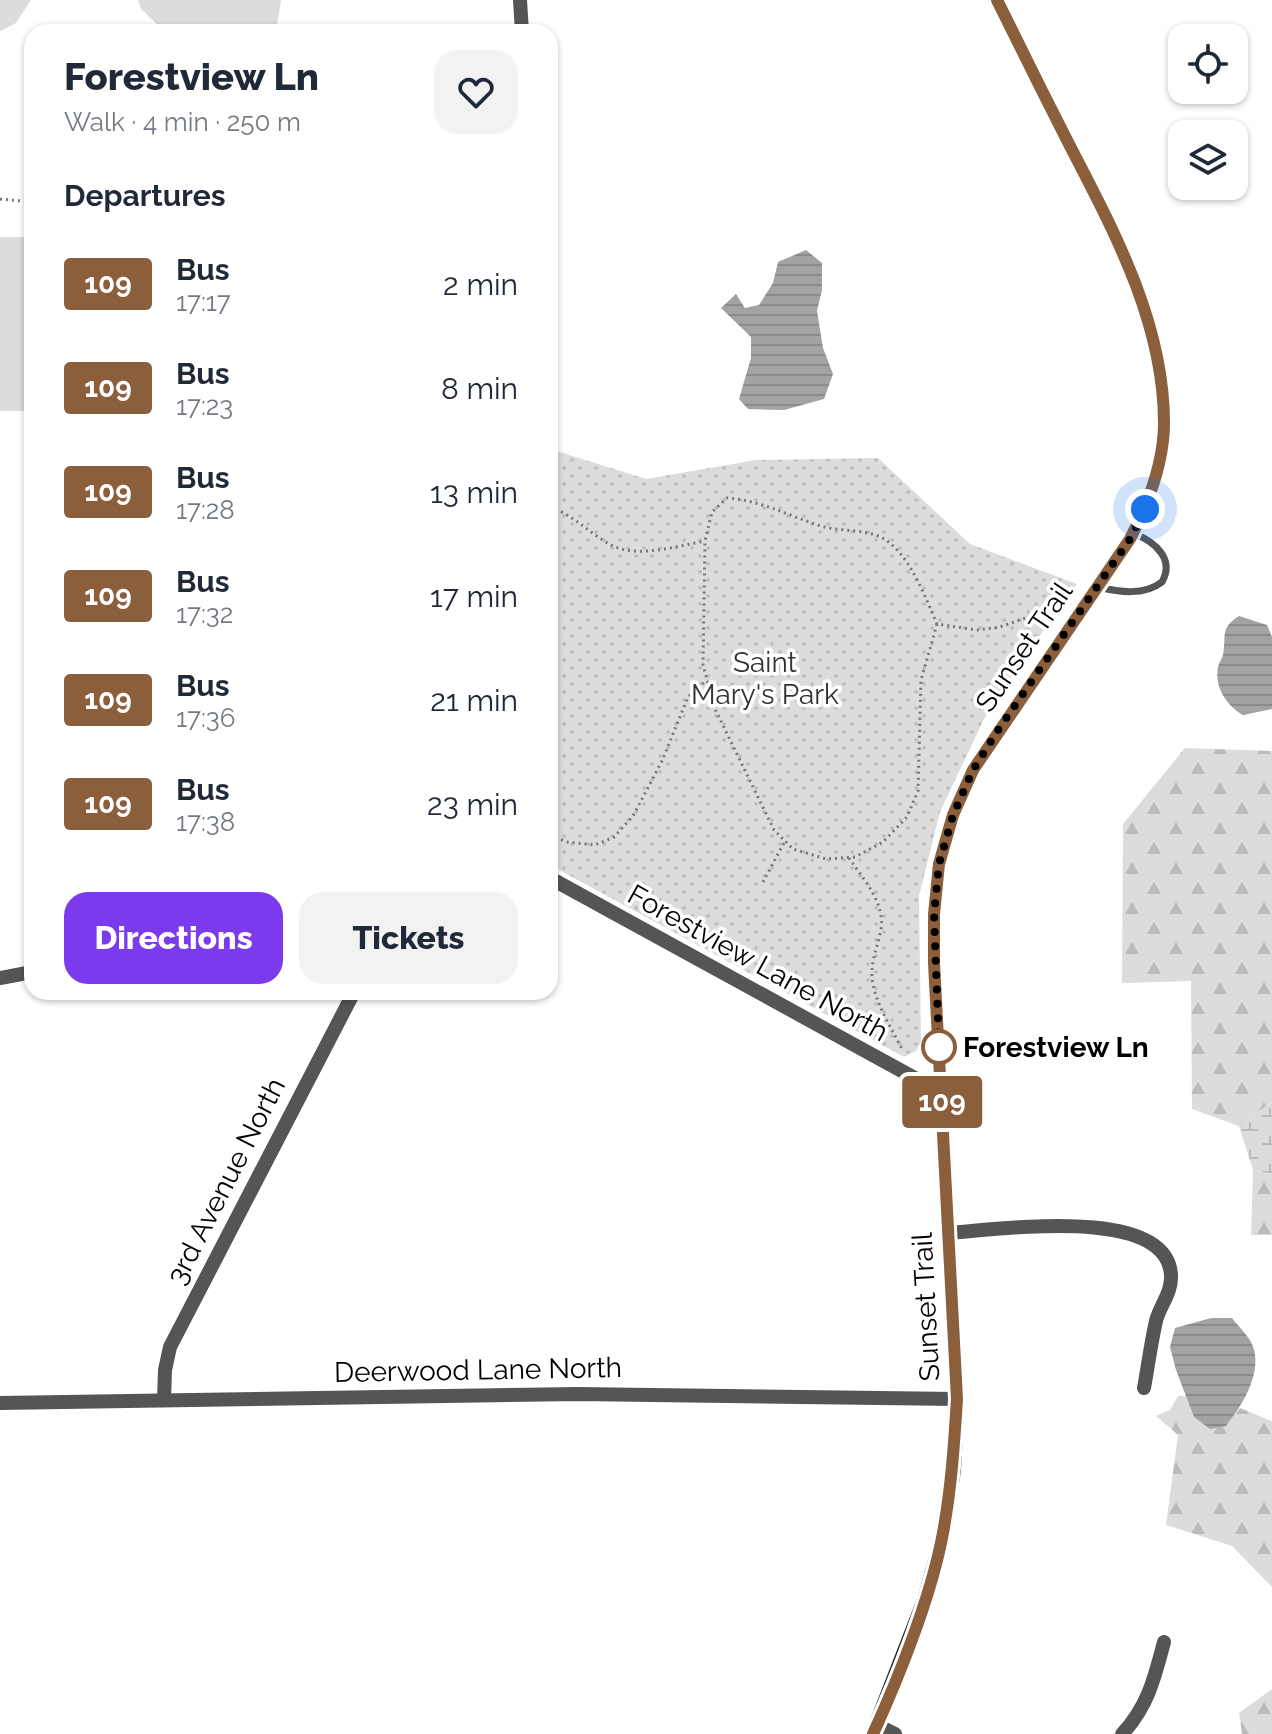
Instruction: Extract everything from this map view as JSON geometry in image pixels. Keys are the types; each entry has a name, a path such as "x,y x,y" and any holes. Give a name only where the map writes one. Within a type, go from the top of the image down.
{"street":[{"path":"520,0 522,24"},
{"name":"Sunset Trail","path":"875,1730 925,1600 942,1540 953,1470 957,1399 934,914 939,864 953,815 980,759 1133,533 1155,477 1163,434 1159,372 1149,324 1133,277 1104,210 997,0"},
{"name":"Forestview Lane North","path":"558,882 942,1093"},
{"path":"0,978 24,974"},
{"name":"3rd Avenue North","path":"164,1400 170,1347 350,1000"},
{"path":"949,1233 1077,1226 1110,1229 1144,1238 1157,1246 1167,1259 1171,1274 1170,1290 1156,1320 1144,1388"},
{"name":"Deerwood Lane North","path":"0,1403 577,1394 957,1399"},
{"path":"1122,1734 1135,1721 1145,1704 1164,1642"},
{"path":"875,1730 895,1734"}],"lane":[{"path":"1096,587 1116,591 1144,590 1157,586 1165,578 1168,570 1164,556 1146,539 1133,533"}],"path":[{"path":"0,199 24,201"},
{"path":"727,498 748,499 824,527 866,532 891,543 917,580 937,624 921,680 918,791 907,817 883,842 855,857 826,859 793,849 774,830 767,816 715,709 703,665 705,541 712,512 727,498"},
{"path":"558,510 615,547 654,551 705,541"},
{"path":"937,624 977,630 1000,627 1069,602"},
{"path":"558,838 595,845 614,837 633,816 662,761 688,697 707,680"},
{"path":"763,882 785,841"},
{"path":"849,858 877,900 881,927 873,956 872,980 903,1051"}],"green space":[{"path":"0,0 31,0 16,23 0,31"},
{"path":"138,0 281,0 277,24 157,24 141,9"},
{"path":"0,237 24,237 24,411 0,411"},
{"name":"Saint Mary's Park","path":"558,452 646,479 756,460 878,458 970,544 1077,584 984,719 940,812 919,896 921,1041 916,1051 904,1057 558,869"},
{"path":"1185,748 1272,751 1272,1102 1239,1126 1192,1109 1191,981 1122,983 1123,824"},
{"path":"1272,1102 1272,1174 1253,1170 1239,1126"},
{"path":"1253,1170 1272,1174 1272,1235 1251,1235"},
{"path":"1178,1396 1186,1396 1194,1417 1226,1426 1240,1408 1272,1421 1272,1587 1232,1546 1166,1525 1178,1435 1156,1416 1170,1410"},
{"path":"1272,1689 1272,1734 1242,1734 1239,1713"}],"shaded area":[{"path":"806,250 822,263 822,290 817,311 823,348 833,374 824,399 784,410 748,409 739,399 751,358 751,337 721,308 736,294 745,308 759,305 773,283 778,262"},
{"path":"1239,616 1267,625 1272,637 1272,709 1243,715 1223,695 1217,674 1226,629"},
{"path":"1211,1318 1232,1318 1252,1344 1255,1365 1250,1388 1232,1418 1226,1426 1210,1429 1194,1417 1170,1347 1175,1328"}],"bus line":[{"name":"109","path":"873,1734 925,1600 942,1540 953,1470 957,1399 934,963 934,914 939,864 953,815 973,770 1130,539 1145,509 1155,477 1164,422 1159,372 1149,324 1133,277 1104,210 997,0"}],"place":[{"name":"Forestview Ln","path":"939,1047"}],"route":[{"path":"939,1047 934,914 939,864 953,815 973,770 1130,539 1145,509"}]}
